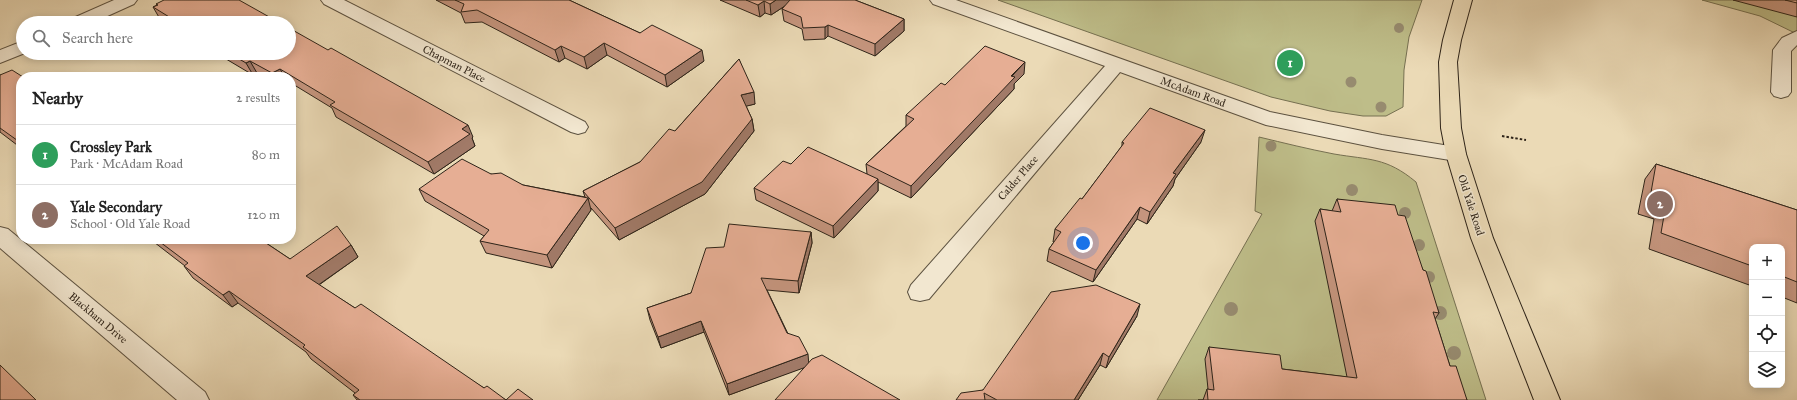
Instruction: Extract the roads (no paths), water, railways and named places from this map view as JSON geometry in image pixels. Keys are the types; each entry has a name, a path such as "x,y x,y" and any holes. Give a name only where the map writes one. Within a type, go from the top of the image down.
{"main road":[{"name":"Old Yale Road","path":"1463,0 1452,40 1448,62 1451,128 1456,154 1482,238 1547,400"}],"street":[{"path":"93,16 128,0"},
{"name":"Chapman Place","path":"330,0 578,127"},
{"name":"McAdam Road","path":"939,0 1266,118 1375,140 1456,154"},
{"path":"1781,92 1782,50 1789,42 1797,37"},
{"path":"0,57 16,50"},
{"name":"Calder Place","path":"920,292 1117,64"},
{"name":"Blackham Drive","path":"0,235 196,400"}],"place":[{"name":"Crossley Park","path":"1290,63"},
{"name":"Yale Secondary","path":"1660,204"}]}
